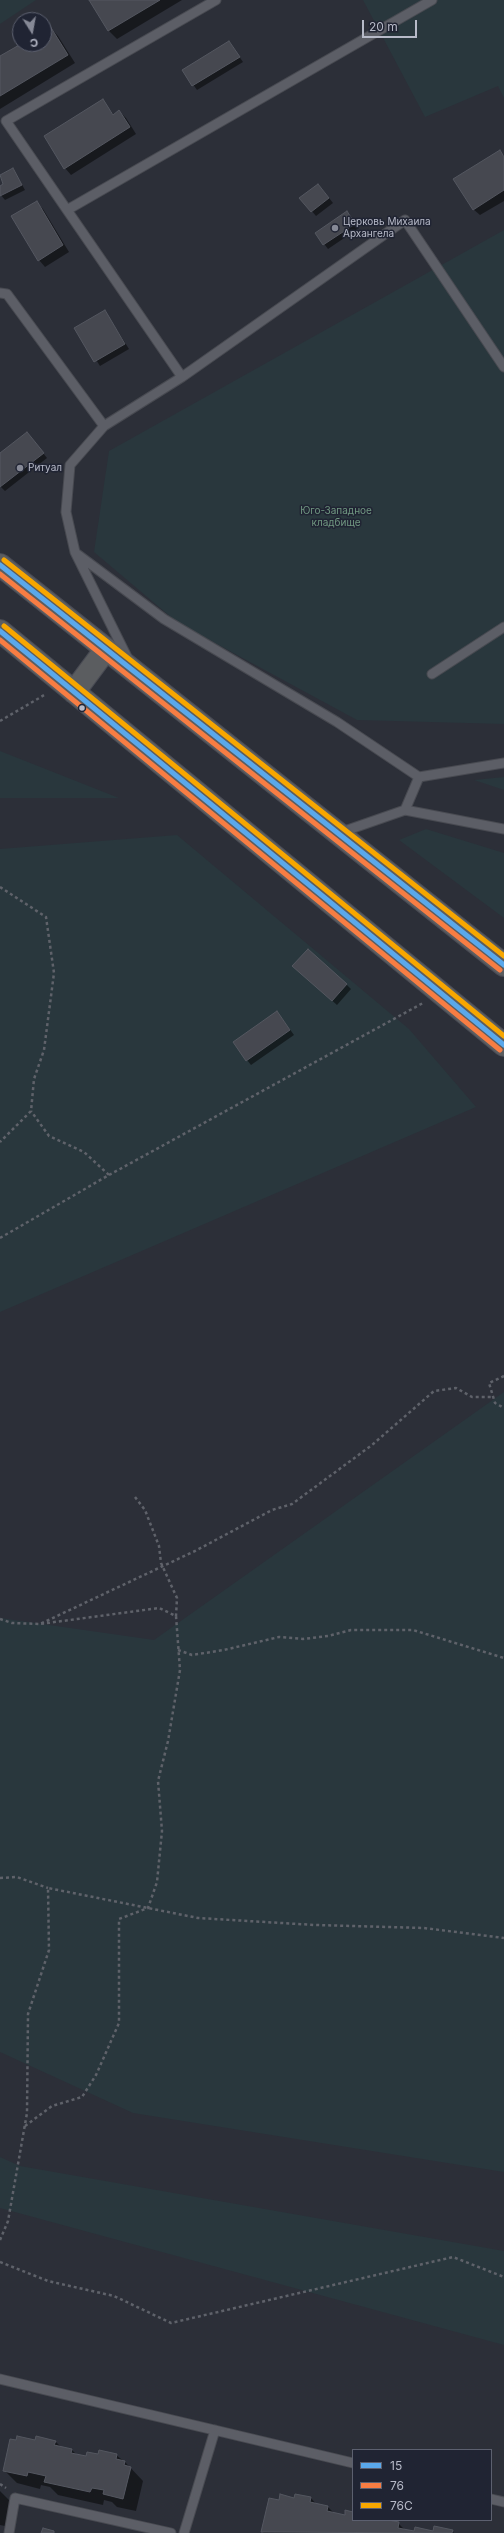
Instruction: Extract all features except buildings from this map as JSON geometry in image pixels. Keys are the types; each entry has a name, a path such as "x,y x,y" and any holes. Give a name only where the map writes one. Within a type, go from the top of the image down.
{"highway":[{"path":"0,565 504,965"},
{"path":"0,631 442,992 504,1045"},
{"path":"70,688 106,649"}],"lane":[{"path":"182,377 6,121 216,0"},
{"path":"67,210 432,0"},
{"path":"135,672 75,552 66,512 70,465 104,426 182,377 405,220 504,367"},
{"path":"0,285 3,294 104,426"},
{"path":"75,552 164,619 337,722 419,777 504,763"},
{"path":"432,674 504,627"},
{"path":"404,810 419,777"},
{"path":"338,833 404,810 504,830"},
{"path":"0,2379 352,2463"},
{"path":"184,2533 215,2430"},
{"path":"8,2533 15,2498 171,2533"},
{"path":"492,2499 504,2502"}],"path":[{"path":"0,720 70,688"},
{"path":"0,887 46,917 54,973 44,1050 34,1079 31,1111 0,1142"},
{"path":"0,1238 109,1175 442,992"},
{"path":"31,1111 49,1136 84,1152 109,1175"},
{"path":"504,1376 489,1383 495,1403 504,1408"},
{"path":"40,1624 195,1551 272,1510 292,1504 372,1445 434,1391 456,1388 472,1398 493,1396"},
{"path":"25,2126 52,2106 82,2097 96,2075 119,2023 120,1919 148,1908 157,1882 162,1831 158,1781 168,1741 180,1670 176,1616 177,1598 162,1566 159,1546 145,1510 135,1497"},
{"path":"0,1619 12,1623 40,1624 159,1608 176,1616"},
{"path":"178,1650 192,1655 224,1650 279,1636 303,1639 328,1636 351,1630 413,1630 504,1658"},
{"path":"0,1878 17,1877 48,1888 198,1918 315,1925 424,1928 504,1938"},
{"path":"0,2240 8,2221 27,2113 28,2014 49,1950 48,1888"},
{"path":"0,2262 48,2281 114,2296 171,2323 453,2257 504,2277"}],"green space":[{"path":"0,0 36,0 18,12 12,12 12,16 0,24"},
{"path":"363,0 504,0 504,98 498,86 425,117"},
{"name":"Юго-Западное кладбище","path":"504,230 504,724 357,720 178,623 94,552 109,451"},
{"path":"0,751 119,798 0,798"},
{"path":"504,777 504,790 474,780"},
{"path":"426,829 504,853 504,918 399,840"},
{"path":"177,835 409,1029 476,1107 0,1312 0,849"},
{"path":"504,1392 504,2172 133,2113 0,2052 0,1618 154,1640"},
{"path":"0,2157 20,2166 504,2251 504,2345 0,2208"}],"transit line":[{"name":"76С","path":"4,560 504,956"},
{"name":"15","path":"0,565 504,965"},
{"name":"76","path":"0,574 500,970"},
{"name":"76С","path":"4,626 504,1036"},
{"name":"15","path":"0,631 504,1045"},
{"name":"76","path":"0,640 500,1050"}],"place":[{"name":"Церковь Михаила Архангела","path":"335,228"},
{"name":"Ритуал","path":"20,468"}]}
